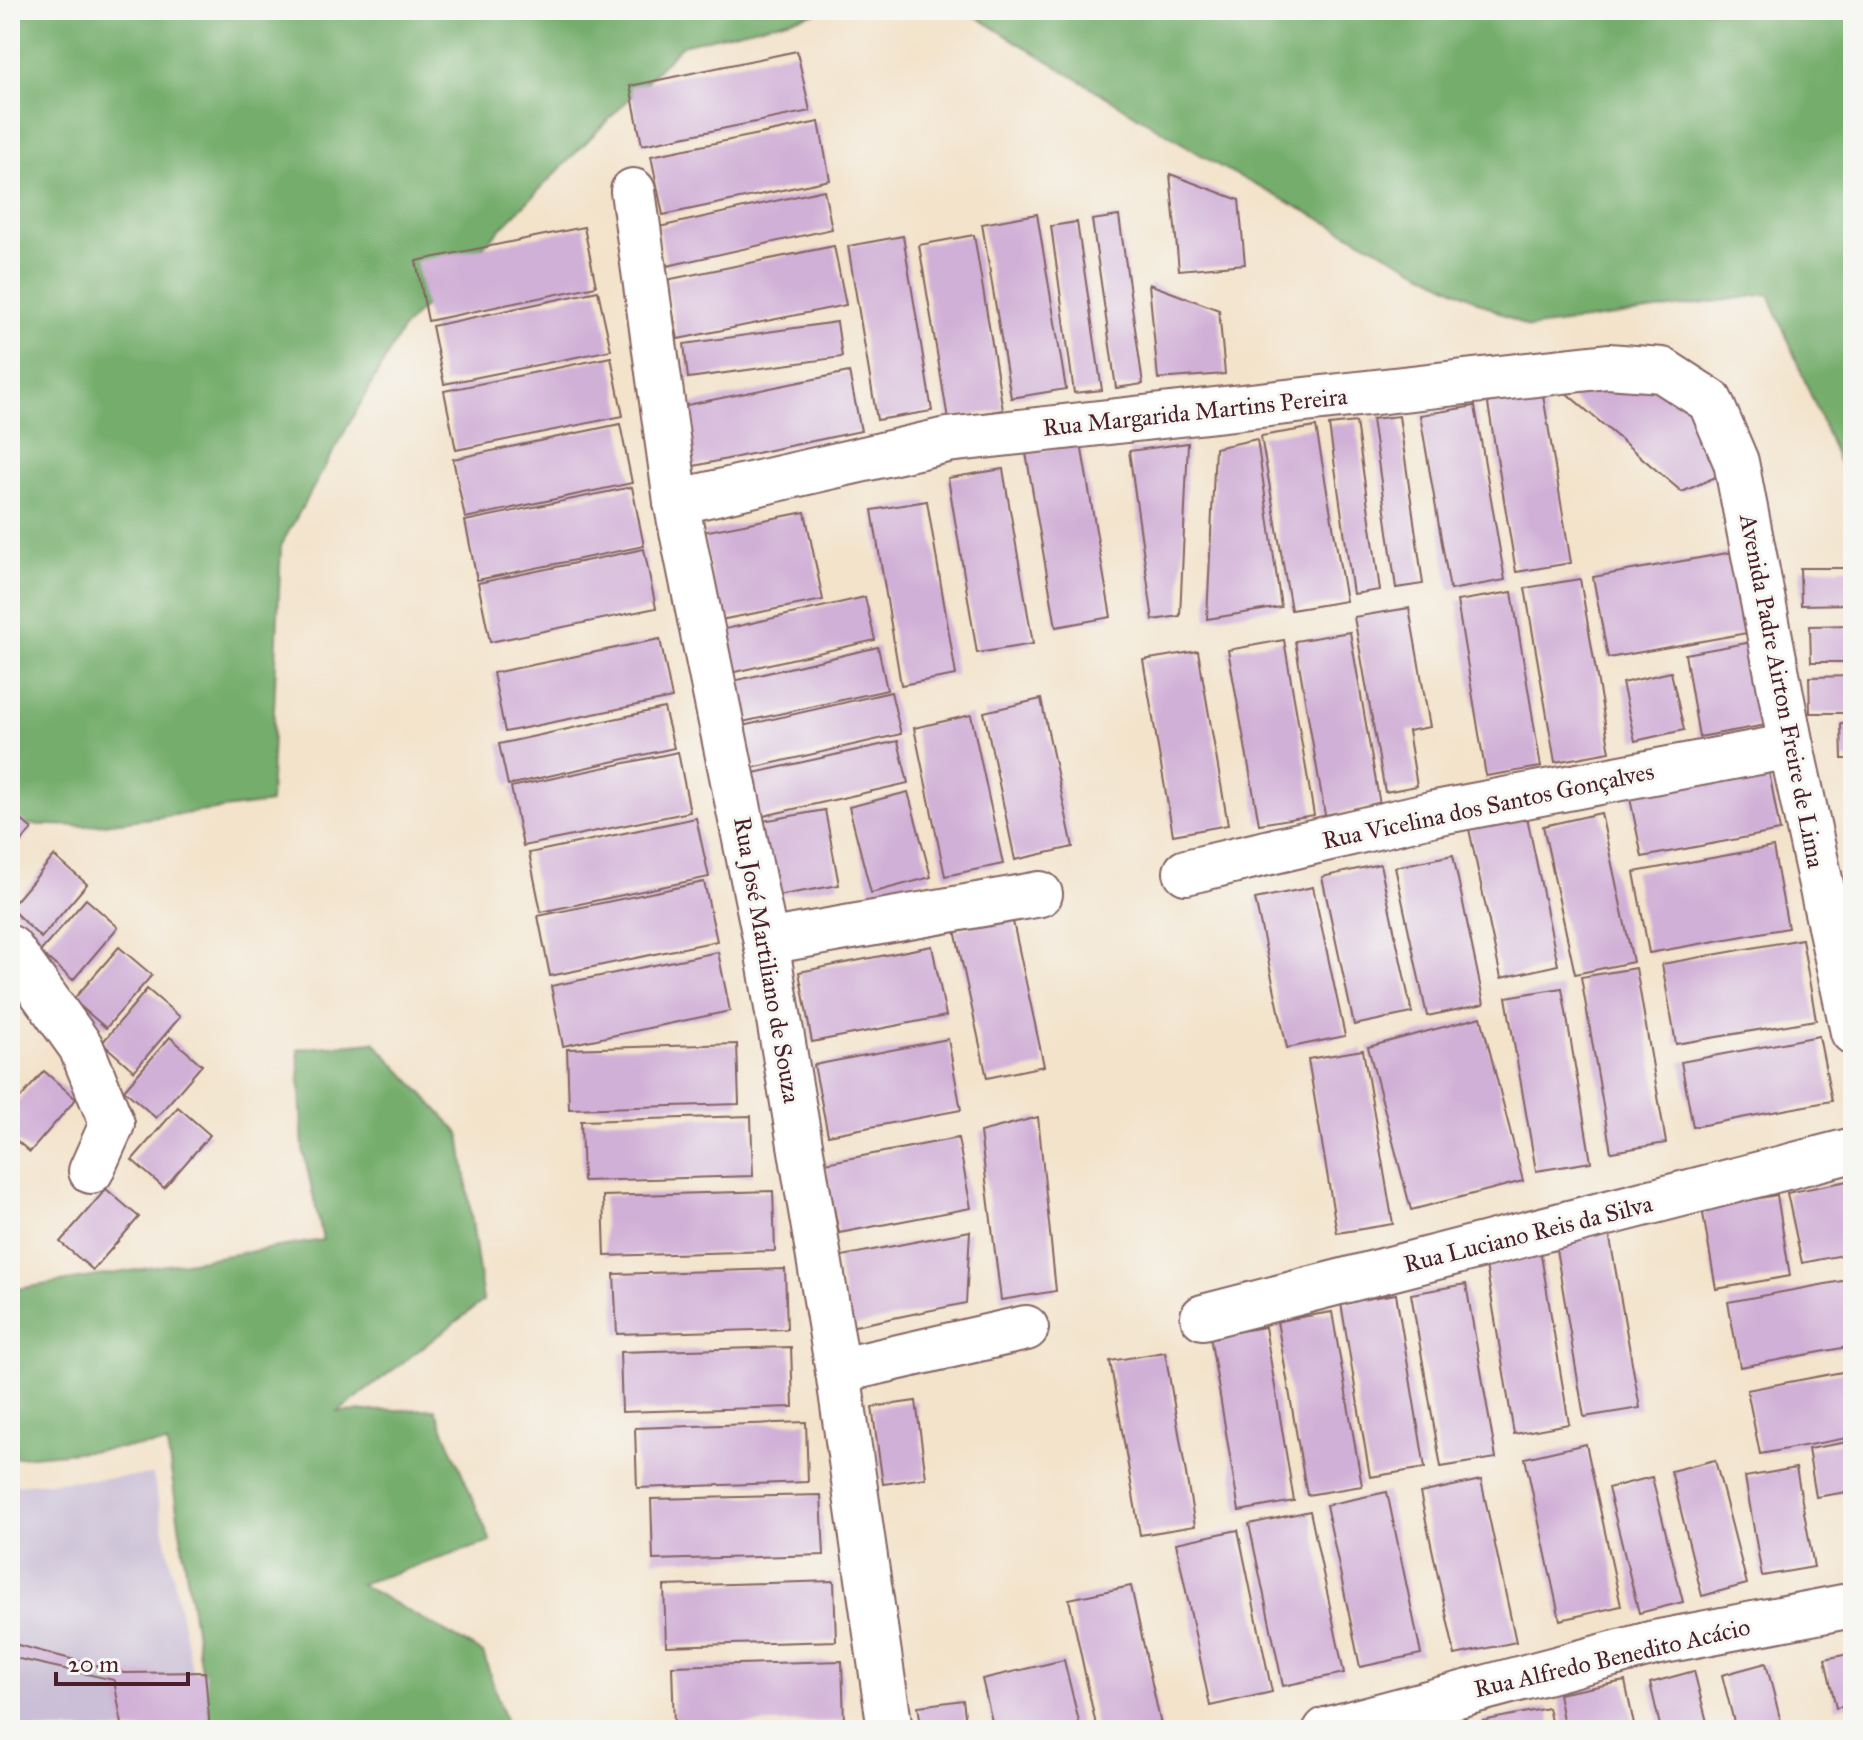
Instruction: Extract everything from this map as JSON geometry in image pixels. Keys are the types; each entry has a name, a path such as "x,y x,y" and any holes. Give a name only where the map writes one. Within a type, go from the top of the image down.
{"street":[{"name":"Rua José Martiliano de Souza","path":"633,191 676,502 766,942 838,1371 890,1730"},
{"name":"Rua Margarida Martins Pereira","path":"676,502 947,440 1608,366 1662,370 1710,401"},
{"name":"Avenida Padre Airton Freire de Lima","path":"1710,401 1736,462 1791,746 1853,1032"},
{"name":"Rua Vicelina dos Santos Gonçalves","path":"1186,872 1435,813 1791,746"},
{"path":"766,942 1040,894"},
{"path":"10,948 81,1047 112,1124 91,1171"},
{"name":"Rua Luciano Reis da Silva","path":"1203,1317 1853,1150"},
{"path":"838,1371 1026,1328"},
{"name":"Rua Alfredo Benedito Acácio","path":"1326,1730 1654,1643 1853,1605"}],"shaded area":[{"path":"153,1475 204,1730 10,1730 10,1485"}],"green space":[{"path":"10,10 830,10 682,45 403,328 281,545 270,803 87,826 10,824"},
{"path":"965,10 1853,10 1853,497 1769,294 1529,328 1219,166"},
{"path":"374,1042 460,1134 483,1301 338,1412 435,1409 491,1542 360,1584 483,1653 508,1730 210,1730 167,1444 10,1458 10,1290 323,1240 303,1149 298,1049"}],"building":[{"path":"797,51 810,111 642,145 630,86"},
{"path":"819,122 830,180 663,215 651,156"},
{"path":"1170,174 1239,200 1245,264 1179,270"},
{"path":"824,190 832,229 667,266 659,227"},
{"path":"1037,214 1066,389 1011,398 982,224"},
{"path":"1119,216 1143,384 1116,388 1092,220"},
{"path":"1077,222 1102,390 1074,393 1051,226"},
{"path":"584,227 596,286 428,321 416,261"},
{"path":"974,235 1003,410 948,419 919,245"},
{"path":"903,236 932,411 877,420 848,246"},
{"path":"834,246 846,305 678,339 666,280"},
{"path":"1149,284 1219,310 1225,374 1158,379"},
{"path":"598,291 611,350 444,384 432,326"},
{"path":"837,322 842,357 688,378 684,344"},
{"path":"611,357 623,416 456,450 444,391"},
{"path":"849,372 861,431 694,466 682,406"},
{"path":"1624,374 1690,404 1720,475 1682,492 1558,386"},
{"path":"1542,389 1571,563 1516,572 1487,398"},
{"path":"1475,406 1505,580 1450,590 1420,415"},
{"path":"1399,416 1423,584 1396,588 1372,419"},
{"path":"1356,422 1380,590 1353,594 1329,425"},
{"path":"620,424 632,483 465,518 453,459"},
{"path":"1316,427 1346,601 1291,610 1261,436"},
{"path":"1257,439 1281,607 1207,619 1215,448"},
{"path":"1188,443 1180,616 1153,620 1129,451"},
{"path":"1081,444 1111,617 1056,627 1026,453"},
{"path":"1003,469 1033,644 977,653 948,478"},
{"path":"632,487 644,546 477,580 465,521"},
{"path":"927,501 956,675 901,685 872,510"},
{"path":"805,512 823,600 720,620 703,532"},
{"path":"644,549 656,608 490,642 478,583"},
{"path":"1733,552 1747,633 1608,658 1593,577"},
{"path":"1800,568 1853,568 1853,604 1801,605"},
{"path":"1580,579 1610,752 1555,762 1525,588"},
{"path":"1512,592 1541,767 1486,776 1457,601"},
{"path":"865,597 875,640 726,674 717,631"},
{"path":"1409,608 1430,727 1408,731 1417,786 1385,792 1354,617"},
{"path":"1853,625 1853,662 1811,662 1810,626"},
{"path":"1350,632 1380,805 1325,815 1295,641"},
{"path":"660,639 672,698 505,732 493,673"},
{"path":"1284,640 1314,815 1259,824 1228,650"},
{"path":"1752,642 1766,725 1699,737 1685,654"},
{"path":"878,647 887,690 738,723 729,682"},
{"path":"1198,651 1228,825 1173,835 1143,660"},
{"path":"1671,672 1684,730 1635,741 1622,683"},
{"path":"1853,676 1853,713 1810,713 1809,677"},
{"path":"891,692 901,734 752,768 742,726"},
{"path":"1041,699 1073,847 1015,860 984,712"},
{"path":"664,708 674,748 508,785 499,744"},
{"path":"971,715 1003,864 945,876 914,728"},
{"path":"1841,723 1853,723 1853,759 1842,759"},
{"path":"898,741 908,783 759,817 749,774"},
{"path":"678,752 690,812 523,846 511,787"},
{"path":"1768,766 1780,831 1642,857 1629,793"},
{"path":"908,792 931,877 871,893 849,807"},
{"path":"10,810 32,829 10,855"},
{"path":"825,810 839,885 771,897 757,822"},
{"path":"1601,813 1633,962 1575,974 1543,826"},
{"path":"1527,817 1558,965 1501,978 1469,829"},
{"path":"696,818 709,877 541,912 529,853"},
{"path":"1773,847 1788,928 1649,953 1634,872"},
{"path":"1453,855 1484,1004 1427,1016 1395,867"},
{"path":"54,856 87,884 41,938 10,908"},
{"path":"1380,864 1412,1013 1354,1025 1322,877"},
{"path":"704,882 717,941 550,976 538,916"},
{"path":"1313,887 1345,1036 1287,1048 1255,899"},
{"path":"86,899 118,927 73,980 40,952"},
{"path":"1012,917 1044,1066 987,1078 955,930"},
{"path":"1802,939 1816,1020 1676,1044 1662,964"},
{"path":"932,946 946,1016 812,1042 799,972"},
{"path":"119,947 152,975 106,1028 73,1000"},
{"path":"718,952 730,1011 563,1046 551,986"},
{"path":"1636,968 1666,1143 1611,1152 1581,977"},
{"path":"1562,988 1591,1162 1536,1171 1506,997"},
{"path":"147,989 180,1017 134,1071 102,1043"},
{"path":"1481,1017 1523,1181 1411,1210 1368,1047"},
{"path":"1819,1036 1832,1101 1693,1127 1681,1062"},
{"path":"170,1037 202,1065 156,1118 124,1090"},
{"path":"948,1039 961,1110 828,1135 814,1065"},
{"path":"737,1044 739,1104 569,1109 567,1049"},
{"path":"1363,1050 1393,1224 1337,1233 1308,1059"},
{"path":"44,1071 76,1099 30,1152 10,1135 10,1110"},
{"path":"178,1107 210,1135 164,1188 132,1160"},
{"path":"751,1116 753,1176 583,1181 581,1121"},
{"path":"1038,1117 1056,1291 1001,1300 980,1132"},
{"path":"958,1138 971,1208 839,1233 825,1163"},
{"path":"1853,1180 1853,1253 1802,1263 1787,1193"},
{"path":"106,1189 139,1217 93,1270 60,1242"},
{"path":"773,1191 775,1251 605,1256 603,1196"},
{"path":"1777,1195 1790,1276 1716,1289 1702,1208"},
{"path":"970,1231 966,1303 850,1327 837,1257"},
{"path":"1609,1233 1640,1408 1584,1417 1555,1243"},
{"path":"1540,1249 1569,1424 1514,1434 1485,1259"},
{"path":"785,1269 787,1329 617,1334 614,1274"},
{"path":"1853,1279 1853,1346 1740,1367 1728,1302"},
{"path":"1466,1284 1496,1458 1441,1467 1411,1294"},
{"path":"1396,1294 1425,1468 1370,1477 1341,1303"},
{"path":"1332,1312 1362,1486 1307,1495 1277,1321"},
{"path":"1265,1327 1294,1501 1239,1511 1210,1336"},
{"path":"791,1347 793,1407 622,1412 620,1352"},
{"path":"1165,1352 1195,1526 1140,1535 1110,1361"},
{"path":"1853,1370 1853,1437 1760,1454 1747,1390"},
{"path":"916,1401 926,1478 883,1484 872,1407"},
{"path":"806,1422 808,1482 637,1488 635,1428"},
{"path":"1853,1441 1853,1491 1816,1497 1808,1449"},
{"path":"1586,1444 1621,1606 1560,1620 1525,1458"},
{"path":"1715,1460 1747,1584 1702,1596 1671,1471"},
{"path":"1796,1468 1814,1567 1762,1576 1745,1477"},
{"path":"1652,1477 1683,1602 1639,1613 1608,1488"},
{"path":"1481,1480 1516,1642 1455,1655 1420,1493"},
{"path":"1387,1492 1421,1654 1360,1667 1326,1505"},
{"path":"821,1495 824,1555 653,1560 651,1499"},
{"path":"1310,1511 1344,1673 1283,1686 1249,1524"},
{"path":"1238,1530 1272,1692 1210,1706 1176,1543"},
{"path":"834,1581 836,1641 666,1646 664,1586"},
{"path":"1131,1586 1162,1730 1097,1730 1069,1599"},
{"path":"10,1643 124,1673 205,1672 210,1730 123,1730 114,1680 10,1657"},
{"path":"1853,1653 1853,1704 1836,1708 1825,1659"},
{"path":"1064,1660 1081,1730 994,1730 982,1679"},
{"path":"842,1661 844,1721 674,1726 672,1666"},
{"path":"1766,1663 1783,1730 1736,1730 1722,1675"},
{"path":"1694,1671 1709,1730 1661,1730 1650,1683"},
{"path":"1625,1681 1635,1730 1565,1730 1558,1694"},
{"path":"963,1700 967,1730 922,1730 918,1706"},
{"path":"1548,1708 1553,1730 1483,1730 1482,1721"},
{"path":"1465,1718 1467,1730 1411,1730 1411,1729"}]}
